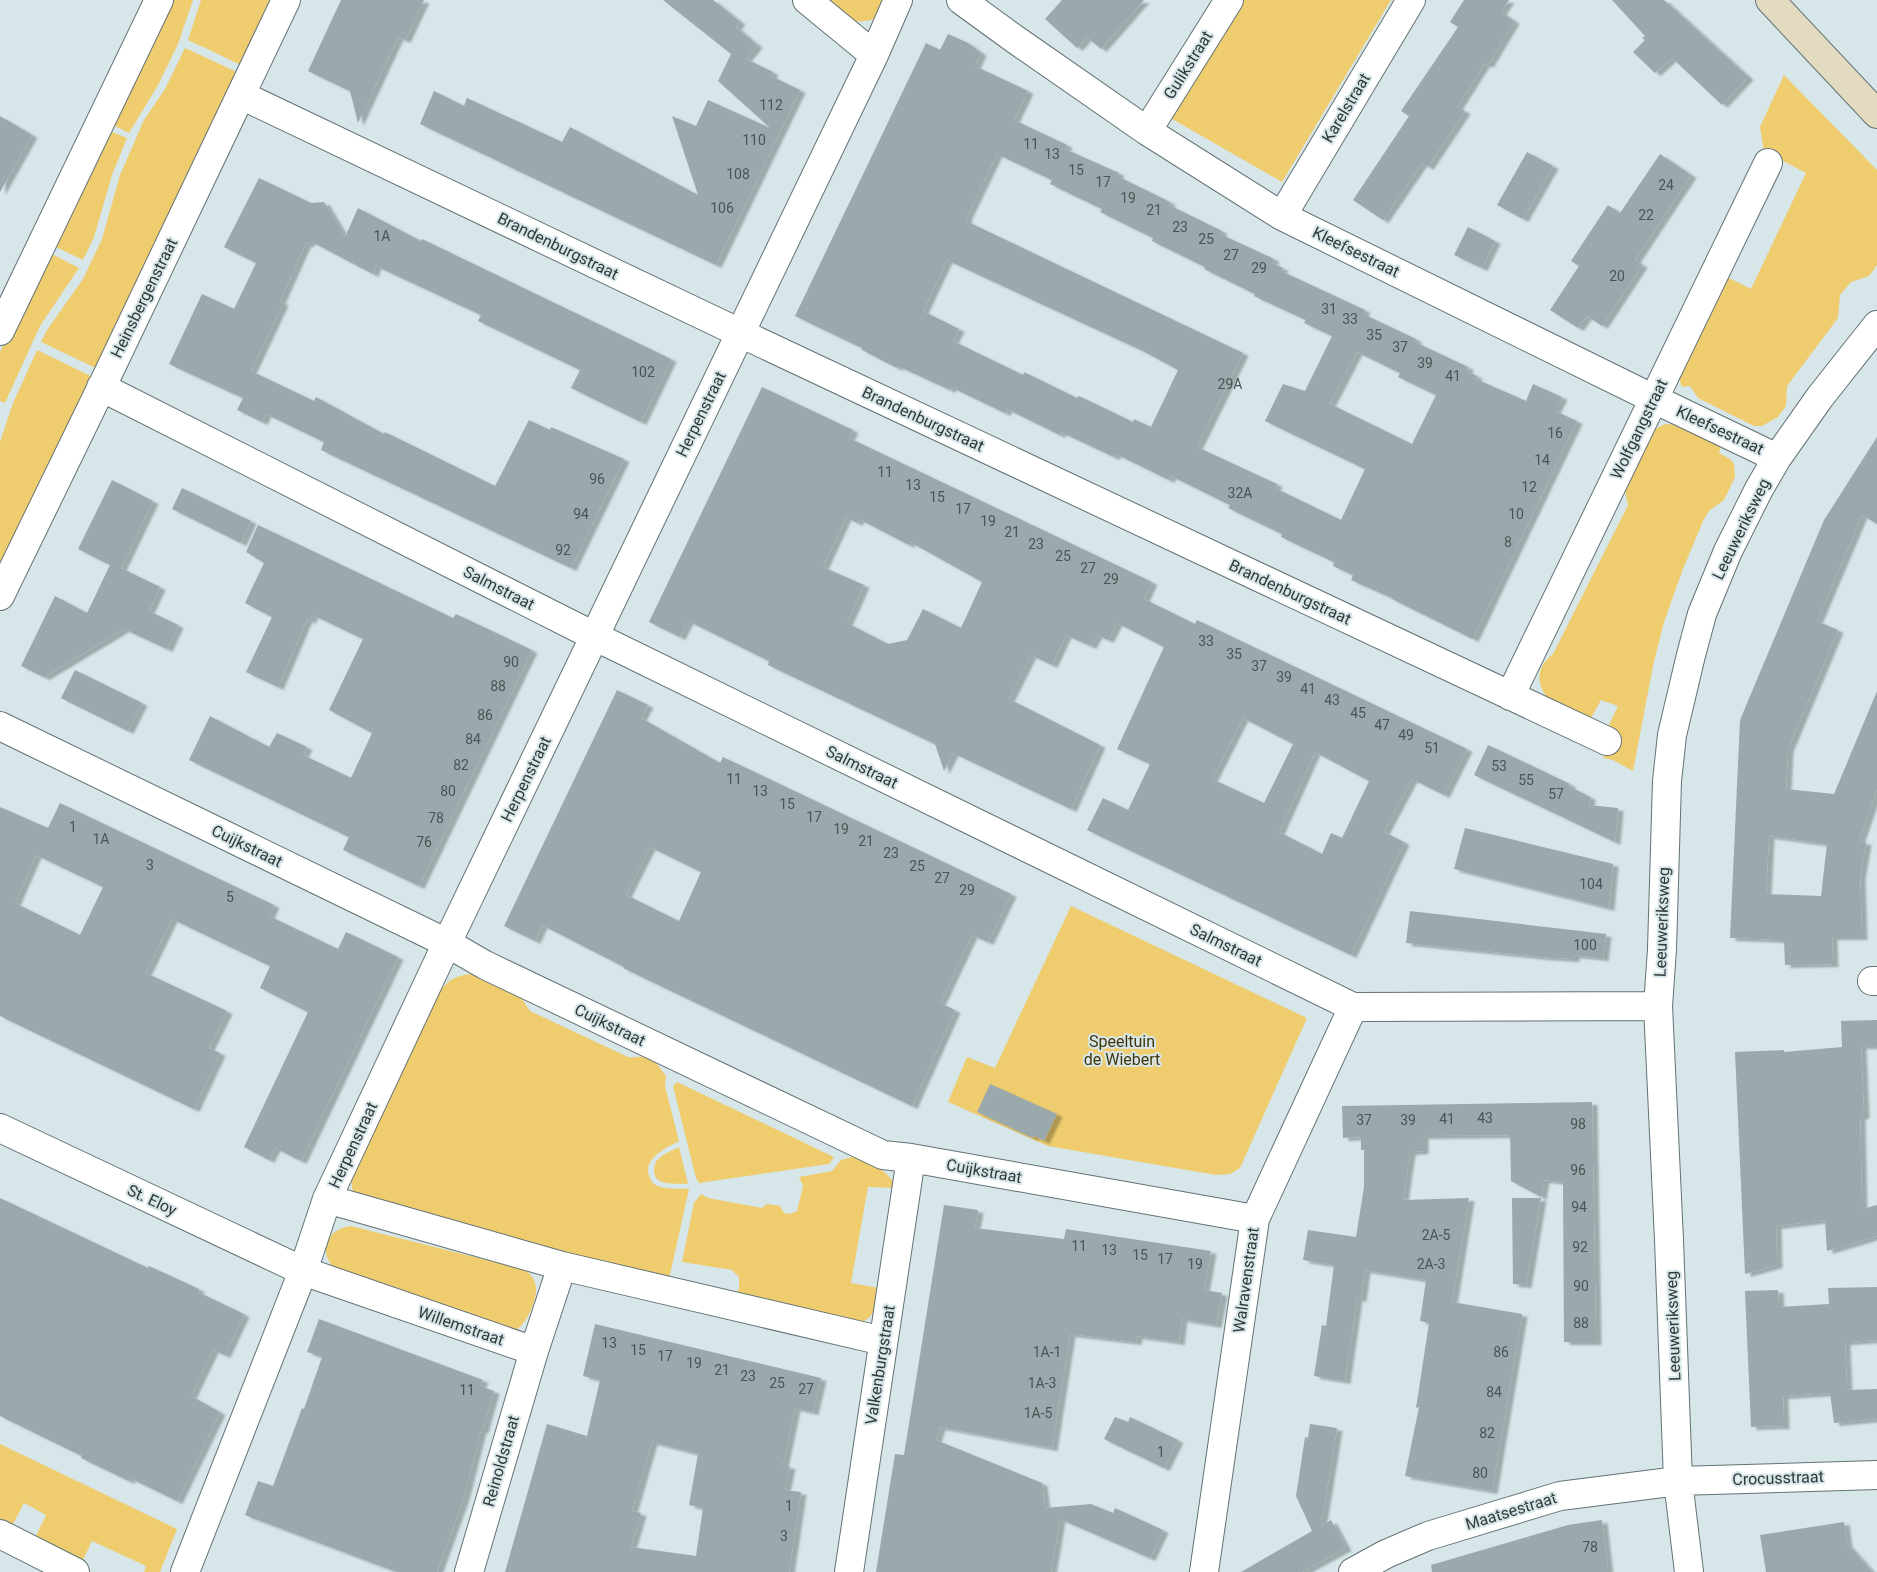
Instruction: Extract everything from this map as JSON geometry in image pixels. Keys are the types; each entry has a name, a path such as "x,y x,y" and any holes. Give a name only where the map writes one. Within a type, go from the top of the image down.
{"street":[{"path":"0,331 159,0"},
{"name":"Heinsbergenstraat","path":"0,596 286,0"},
{"path":"807,0 874,55"},
{"name":"Herpenstraat","path":"185,1572 303,1271 328,1199 447,943 874,55 898,0"},
{"name":"Kleefsestraat","path":"962,0 1147,131 1282,216 1777,458"},
{"name":"Gulikstraat","path":"1147,131 1229,0"},
{"name":"Karelstraat","path":"1282,216 1411,0"},
{"path":"1770,0 1877,114"},
{"name":"Brandenburgstraat","path":"241,95 1607,742"},
{"name":"Wolfgangstraat","path":"1510,696 1768,163"},
{"name":"Leeuweriksweg","path":"1690,1572 1678,1481 1670,1240 1658,1006 1662,949 1667,781 1672,735 1690,655 1702,614 1728,551 1759,489 1777,458 1820,397 1877,325"},
{"name":"Salmstraat","path":"101,387 594,636 1353,1007 1658,1006"},
{"name":"Cuijkstraat","path":"0,726 447,943 485,965 882,1155 911,1158 1255,1219"},
{"name":"Walravenstraat","path":"1204,1572 1255,1219 1353,1007"},
{"name":"St. Eloy","path":"0,1128 303,1271"},
{"name":"Valkenburgstraat","path":"849,1572 911,1158"},
{"path":"328,1199 562,1266 883,1341"},
{"path":"534,1351 562,1266"},
{"name":"Willemstraat","path":"303,1271 534,1351"},
{"name":"Reinoldstraat","path":"469,1572 534,1351"},
{"name":"Crocusstraat","path":"1678,1481 1877,1475"},
{"name":"Maatsestraat","path":"1353,1572 1386,1554 1428,1536 1560,1496 1678,1481"},
{"path":"0,1534 75,1572"}],"green space":[{"path":"169,0 193,0 178,44 158,85 129,133 111,124"},
{"path":"201,0 274,0 243,66 188,40"},
{"path":"825,0 884,0 875,19 859,21 842,15"},
{"path":"1240,0 1391,0 1282,182 1167,116"},
{"path":"185,48 239,73 98,369 41,342 47,330 83,279 102,239 120,175 144,120 165,89"},
{"path":"1784,75 1877,170 1877,265 1869,276 1851,282 1840,295 1838,318 1787,386 1786,406 1778,417 1762,426 1754,426 1698,398 1690,386 1682,387 1679,379 1681,368 1725,276 1751,289 1806,173 1764,151 1760,127"},
{"path":"107,130 127,138 112,175 94,237 83,260 52,245"},
{"path":"48,252 79,268 40,326 5,403 0,401 0,352"},
{"path":"37,350 95,378 0,570 0,442 13,403"},
{"path":"1665,424 1680,426 1721,446 1719,453 1730,459 1734,464 1735,477 1724,500 1709,511 1703,521 1664,622 1653,666 1633,771 1613,760 1603,758 1615,731 1608,727 1618,706 1601,700 1590,720 1546,696 1539,679 1541,668 1553,654 1628,505 1624,486 1650,434"},
{"name":"Speeltuin de Wiebert","path":"1071,906 1307,1018 1240,1168 1230,1174 1216,1175 1048,1146 948,1102 967,1057 995,1068"},
{"path":"472,974 520,996 530,1011 628,1057 652,1059 666,1076 665,1086 679,1141 656,1155 649,1165 648,1171 652,1182 658,1186 689,1189 669,1279 372,1208 354,1196 351,1182 353,1175 440,991 454,978"},
{"path":"677,1082 834,1157 829,1164 699,1183 696,1178 673,1086"},
{"path":"679,1147 688,1184 672,1184 658,1180 654,1169 656,1162 663,1155"},
{"path":"855,1156 882,1170 895,1184 894,1188 868,1187 851,1283 879,1288 873,1313 866,1320 861,1323 734,1295 739,1289 739,1277 732,1270 682,1262 694,1203 701,1194 708,1198 762,1208 767,1204 780,1206 784,1213 790,1214 797,1211 803,1186 799,1177 832,1171 841,1160"},
{"path":"351,1226 526,1270 535,1282 536,1287 531,1311 516,1330 335,1269 327,1255 327,1242 336,1231"},
{"path":"0,1444 177,1529 160,1572 144,1572 146,1566 92,1541 82,1562 35,1538 46,1515 24,1503 12,1526 0,1520"}],"building":[{"path":"341,0 424,0 405,40 398,37 358,123 350,91 308,71"},
{"path":"663,0 713,0 740,22 736,27 757,45 746,59 773,72 771,76 800,90 716,265 420,124 434,91 464,106 467,98 562,142 570,127 698,195 672,116 696,126 708,100 770,128 718,81 731,54"},
{"path":"1062,0 1144,0 1101,49 1087,37 1077,48 1045,19"},
{"path":"1464,0 1509,0 1501,12 1514,21 1488,65 1485,63 1457,107 1465,111 1428,167 1422,163 1383,220 1353,200 1409,116 1401,111 1458,27 1450,22"},
{"path":"1612,0 1664,0 1748,77 1722,105 1672,58 1655,73 1633,52 1645,40 1642,38 1645,36"},
{"path":"948,34 968,43 981,53 975,66 1028,91 1014,120 1067,145 1065,149 1119,173 1117,176 1170,202 1169,205 1222,231 1220,234 1274,259 1272,263 1283,268 1281,271 1365,310 1363,314 1416,339 1415,342 1468,367 1467,371 1477,376 1476,379 1526,401 1533,384 1562,397 1555,411 1577,421 1473,639 1392,598 1351,580 1353,575 1333,566 1334,562 1281,537 1282,534 1228,508 1230,505 1171,476 1169,480 1116,454 1114,457 1061,432 1060,435 1007,409 1005,413 951,387 950,390 898,366 897,368 862,350 862,348 795,316 926,43 940,50","holes":["997,154 1052,180 1050,184 1102,209 1100,212 1153,238 1152,241 1205,267 1204,269 1255,294 1254,296 1306,320 1304,323 1332,336 1305,391 1283,384 1265,421 1365,469 1341,520 1275,488 1277,484 1197,447 1243,353 966,221","947,260 1143,351 1178,370 1151,427 1134,419 1133,422 1079,396 1077,398 1024,372 1023,375 953,341 959,329 923,311","1357,352 1400,373 1398,377 1436,395 1412,444 1330,404"]},
{"path":"0,116 32,135 0,192"},
{"path":"1527,152 1553,166 1523,219 1497,205"},
{"path":"1660,154 1691,175 1635,260 1642,265 1602,326 1587,316 1578,328 1550,310 1579,266 1571,261 1608,205 1620,213"},
{"path":"259,178 311,203 324,202 345,237 358,208 421,241 422,239 671,359 641,422 571,388 580,370 478,321 481,315 376,266 373,274 310,241 308,245 306,243 280,301 283,303 251,371 314,401 316,397 384,434 385,432 495,486 529,420 550,430 551,427 624,459 571,568 321,450 324,442 266,414 262,422 237,410 243,398 169,364 202,294 234,309 256,263 224,247"},
{"path":"1468,227 1495,241 1482,268 1454,255"},
{"path":"762,387 853,430 849,438 1152,582 1144,599 1195,624 1197,620 1467,749 1444,795 1412,779 1384,832 1404,842 1351,955 1087,830 1103,798 1128,810 1150,764 1117,749 1164,647 1117,623 1108,640 1097,635 1091,646 1066,635 1052,665 1031,655 1009,699 1100,745 1071,809 953,753 944,771 935,744 768,665 769,661 688,621 680,637 649,622","holes":["846,517 857,523 859,519 909,545 910,542 982,582 961,628 923,609 907,640 888,644 847,623 864,585 823,567","1243,718 1293,744 1264,803 1212,779","1315,752 1369,781 1342,838 1331,833 1322,854 1279,832"]},
{"path":"1877,437 1877,524 1862,515 1817,621 1838,630 1788,749 1786,789 1834,794 1877,691 1877,789 1859,841 1866,842 1860,877 1862,937 1832,937 1833,964 1785,965 1784,940 1730,938 1740,720 1824,520","holes":["1769,836 1827,844 1821,896 1766,894"]},
{"path":"112,480 153,501 121,568 160,587 149,611 178,625 167,649 124,629 44,677 21,666 55,596 87,613 110,565 78,549"},
{"path":"182,488 251,521 241,543 172,509"},
{"path":"258,525 453,618 456,614 532,650 419,886 343,850 349,837 189,760 210,716 269,747 277,733 307,747 303,755 351,778 372,733 329,710 363,639 313,615 310,621 307,619 278,687 246,672 272,617 245,603 264,563 246,552"},
{"path":"75,670 142,703 128,731 61,698"},
{"path":"617,690 648,705 641,718 720,763 723,757 1011,894 988,942 972,935 940,1003 955,1010 912,1106 623,968 542,925 535,941 504,926","holes":["650,847 701,872 679,921 626,895"]},
{"path":"1488,745 1570,784 1569,786 1590,797 1589,805 1618,808 1615,842 1474,775"},
{"path":"60,803 274,905 269,916 338,949 346,932 398,957 301,1161 275,1148 269,1160 244,1147 308,1012 260,988 270,966 172,919 146,973 227,1011 209,1048 220,1053 194,1109 0,1016 0,807 48,828","holes":["36,855 103,887 80,935 15,903"]},
{"path":"1465,828 1613,864 1609,908 1454,869"},
{"path":"1410,911 1606,934 1603,958 1574,955 1574,959 1543,957 1406,943"},
{"path":"1877,1020 1877,1046 1861,1046 1864,1115 1860,1117 1862,1209 1877,1205 1877,1236 1827,1251 1825,1220 1776,1226 1777,1265 1745,1274 1735,1052 1784,1050 1784,1052 1842,1047 1841,1021"},
{"path":"990,1084 1057,1114 1044,1141 1034,1136 1033,1138 977,1112"},
{"path":"1592,1102 1596,1342 1564,1342 1563,1182 1544,1180 1541,1197 1511,1181 1510,1135 1423,1136 1423,1151 1410,1152 1403,1200 1469,1198 1452,1302 1522,1314 1492,1491 1405,1476 1419,1407 1416,1408 1429,1323 1420,1321 1426,1280 1365,1270 1361,1299 1357,1298 1345,1381 1314,1376 1322,1325 1326,1326 1334,1265 1303,1260 1308,1230 1356,1237 1364,1187 1364,1150 1361,1150 1361,1137 1343,1138 1342,1106"},
{"path":"0,1198 148,1268 149,1266 199,1289 198,1292 244,1314 225,1355 213,1350 191,1396 220,1412 177,1501 130,1478 129,1481 81,1458 82,1456 0,1416"},
{"path":"1512,1198 1541,1198 1526,1285 1513,1284"},
{"path":"944,1205 978,1210 975,1228 1064,1239 1066,1229 1211,1251 1204,1290 1222,1293 1216,1325 1182,1319 1179,1342 1137,1336 1136,1342 1070,1334 1052,1448 940,1427 936,1440 1042,1483 1045,1508 1091,1504 1113,1513 1115,1508 1163,1530 1150,1558 1060,1519 1051,1572 876,1572 895,1454 904,1455"},
{"path":"1877,1287 1877,1340 1845,1342 1847,1390 1877,1389 1877,1419 1834,1423 1830,1393 1783,1396 1784,1426 1751,1427 1745,1291 1778,1290 1779,1307 1829,1304 1828,1288"},
{"path":"319,1319 483,1380 480,1386 494,1391 483,1430 481,1430 464,1497 437,1572 397,1572 245,1515 258,1481 273,1486 302,1408 304,1409 322,1357 307,1352"},
{"path":"595,1324 821,1378 813,1412 795,1408 783,1465 790,1466 785,1490 801,1492 789,1572 505,1572 547,1424 587,1436 600,1380 583,1376","holes":["652,1442 698,1454 689,1505 703,1508 696,1556 631,1547 641,1513 632,1511"]},
{"path":"1115,1417 1128,1422 1130,1417 1178,1440 1164,1468 1104,1439"},
{"path":"1310,1424 1337,1428 1321,1526 1331,1520 1346,1548 1302,1572 1241,1572 1312,1531 1296,1496 1305,1437 1308,1438"},
{"path":"1602,1520 1608,1572 1432,1572 1431,1565 1568,1525"},
{"path":"1844,1522 1847,1544 1872,1572 1766,1572 1760,1535"}]}
